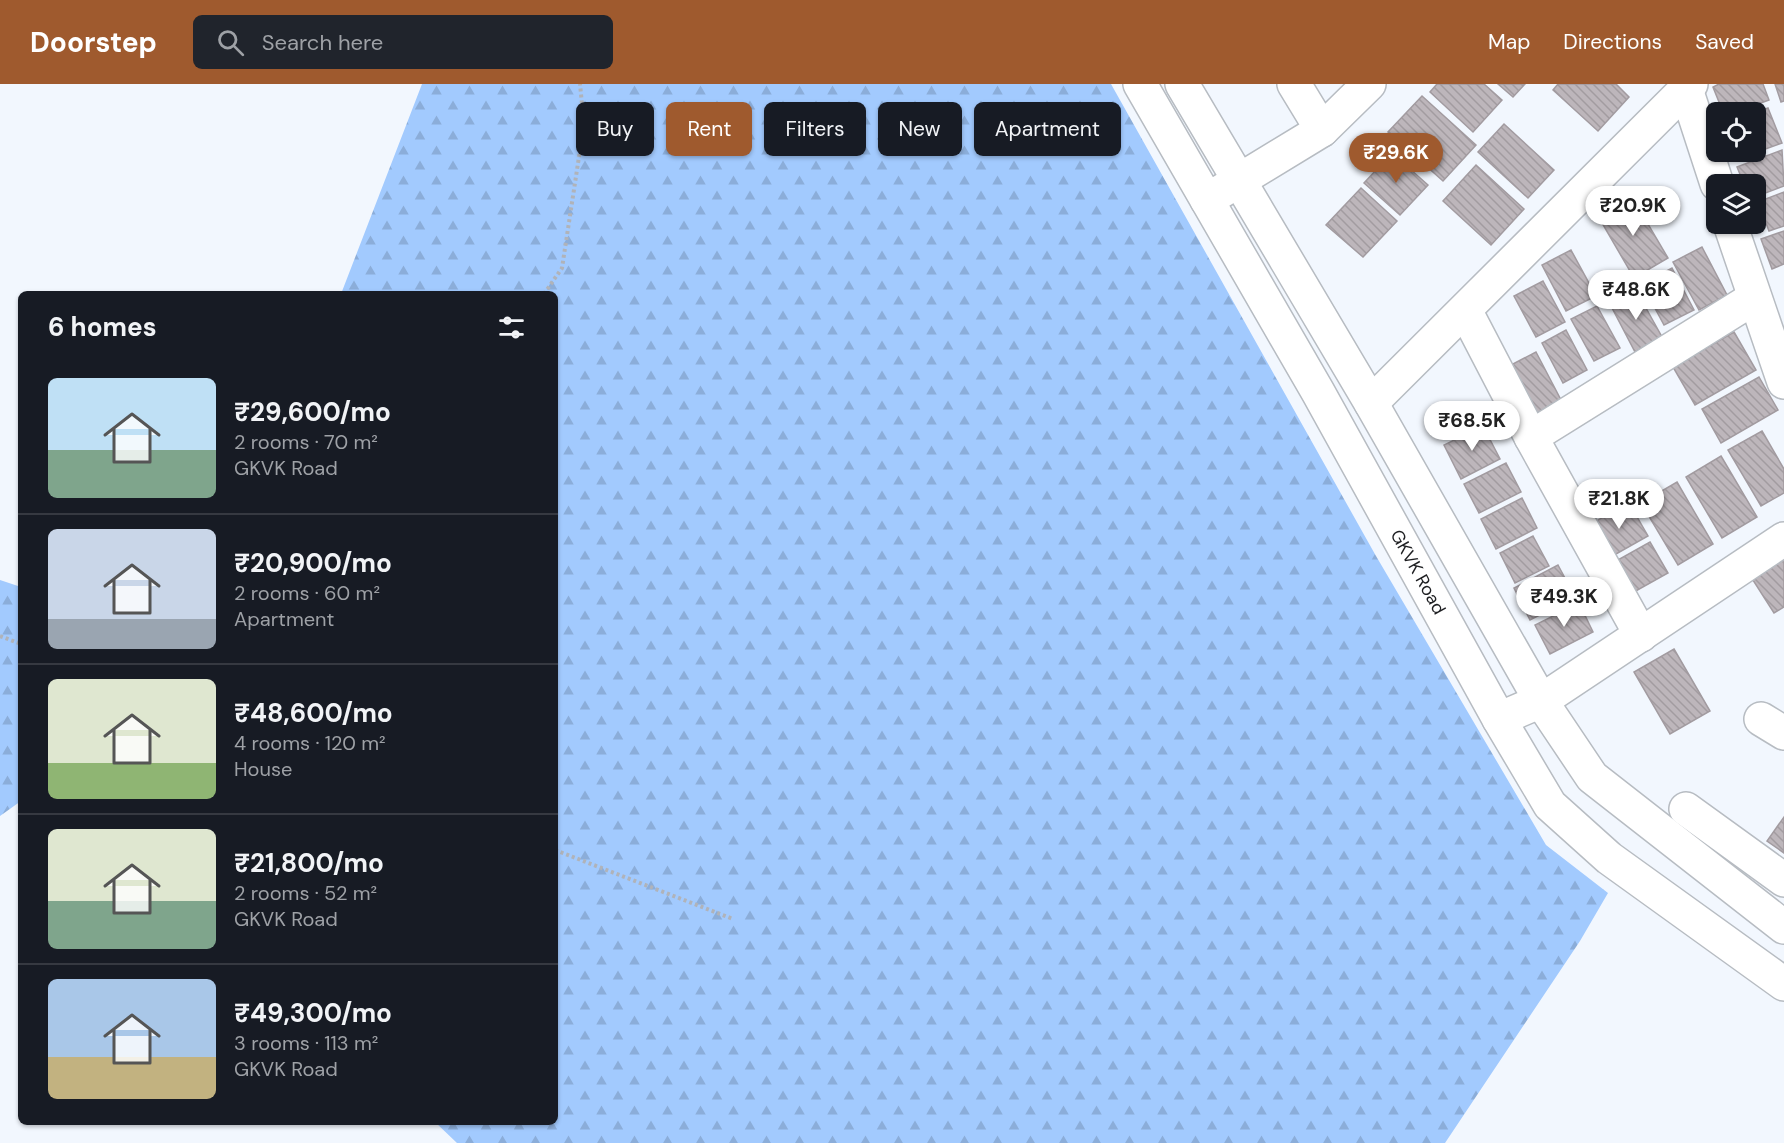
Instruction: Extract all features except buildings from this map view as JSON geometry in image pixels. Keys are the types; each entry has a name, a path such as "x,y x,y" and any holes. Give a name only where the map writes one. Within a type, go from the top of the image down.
{"main road":[{"name":"GKVK Road","path":"1140,84 1318,392 1499,719 1550,805 1609,858 1784,984"},
{"path":"1182,84 1371,403 1541,701 1592,777 1784,927"},
{"path":"1294,84 1322,130"},
{"path":"1207,200 1322,130 1369,84"},
{"path":"1371,403 1689,87 1714,174"},
{"path":"1733,234 1784,382"},
{"path":"1531,437 1754,298"},
{"path":"1465,310 1531,437 1641,635"},
{"path":"1499,719 1541,701 1784,539"},
{"path":"1686,808 1784,880"}],"path":[{"path":"546,291 562,268 584,124 580,84"},
{"path":"0,636 18,643"},
{"path":"558,851 733,919"}],"green space":[{"path":"422,84 1111,84 1376,556 1546,845 1608,893 1580,941 1445,1143 457,1143 438,1125 558,1125 558,291 342,291"},
{"path":"0,580 18,586 18,803 0,816"}]}
